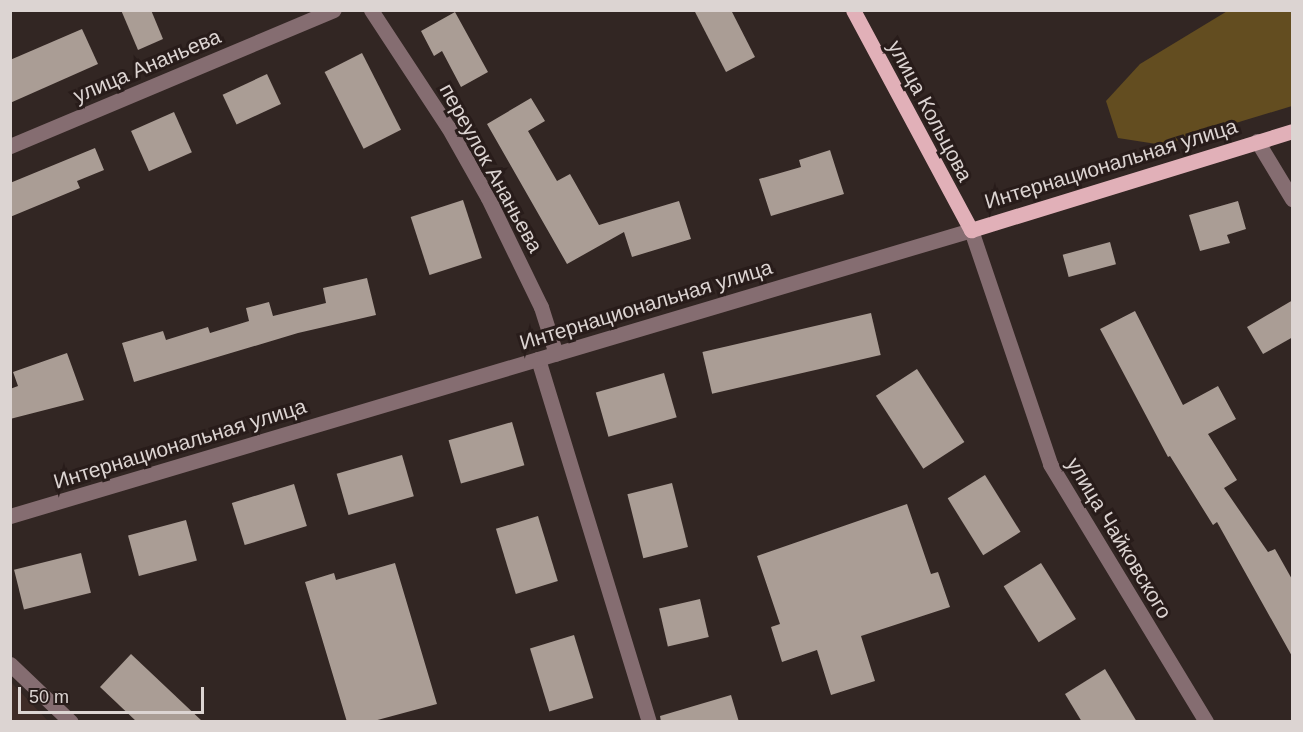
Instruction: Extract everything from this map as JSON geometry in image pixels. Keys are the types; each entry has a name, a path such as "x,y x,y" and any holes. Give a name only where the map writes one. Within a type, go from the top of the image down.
{"main road":[{"name":"улица Кольцова","path":"853,10 971,230"},
{"name":"Интернациональная улица","path":"971,230 1293,130"}],"street":[{"name":"улица Ананьева","path":"10,146 334,10"},
{"name":"переулок Ананьева","path":"371,10 448,127 488,198 541,307 556,354"},
{"path":"1257,141 1293,199"},
{"name":"Интернациональная улица","path":"10,516 971,230"},
{"name":"улица Чайковского","path":"971,230 1050,464 1206,722"},
{"path":"538,359 649,722"},
{"path":"10,664 71,722"}],"shaded area":[{"path":"1229,10 1292,11 1292,106 1163,145 1118,138 1106,101 1140,64"},
{"path":"11,682 48,721 11,721"}],"building":[{"path":"121,10 151,10 163,39 138,50"},
{"path":"694,10 731,10 755,57 726,72"},
{"path":"455,12 488,72 461,87 442,51 434,56 421,31"},
{"path":"82,29 98,64 10,103 10,60"},
{"path":"362,53 401,130 364,149 325,72"},
{"path":"267,74 281,104 237,125 223,95"},
{"path":"531,98 545,121 528,131 557,181 570,174 599,225 679,201 691,239 632,257 624,232 567,264 487,124"},
{"path":"174,112 192,152 149,171 131,131"},
{"path":"95,148 104,170 77,181 80,188 10,217 10,183"},
{"path":"830,150 844,194 771,216 759,179 801,167 799,160"},
{"path":"463,200 482,258 430,275 411,217"},
{"path":"1238,201 1246,229 1227,235 1230,243 1200,251 1189,215"},
{"path":"1110,242 1116,264 1069,277 1063,255"},
{"path":"367,278 376,315 298,333 134,382 122,343 163,331 166,340 208,327 210,333 249,321 246,308 269,302 273,316 326,303 323,288"},
{"path":"1293,300 1293,337 1263,354 1247,327"},
{"path":"1135,311 1183,405 1218,386 1236,419 1208,434 1237,480 1224,488 1268,552 1275,549 1293,581 1293,658 1217,522 1213,525 1170,456 1168,457 1100,329"},
{"path":"871,313 881,355 712,394 702,352"},
{"path":"67,353 84,400 10,419 10,389 18,386 13,372"},
{"path":"917,369 964,442 923,469 876,396"},
{"path":"664,373 677,417 608,437 596,393"},
{"path":"512,422 524,465 461,483 449,440"},
{"path":"402,455 414,496 348,515 337,474"},
{"path":"985,475 1021,532 983,555 948,498"},
{"path":"672,483 688,547 643,558 627,494"},
{"path":"294,484 307,526 245,545 232,503"},
{"path":"907,504 931,574 938,572 950,607 861,636 875,681 831,695 817,650 782,662 771,627 780,624 757,556"},
{"path":"538,516 558,581 516,594 496,529"},
{"path":"186,520 197,561 139,576 128,536"},
{"path":"81,553 91,593 24,609 14,570"},
{"path":"395,563 437,704 370,722 347,722 305,582 334,573 336,580"},
{"path":"1041,563 1076,619 1039,642 1004,586"},
{"path":"700,599 709,637 668,646 659,608"},
{"path":"574,635 593,698 549,712 530,648"},
{"path":"131,654 203,722 137,722 100,687"},
{"path":"1105,669 1137,722 1082,722 1065,694"},
{"path":"731,695 739,722 661,722 660,716"}]}
